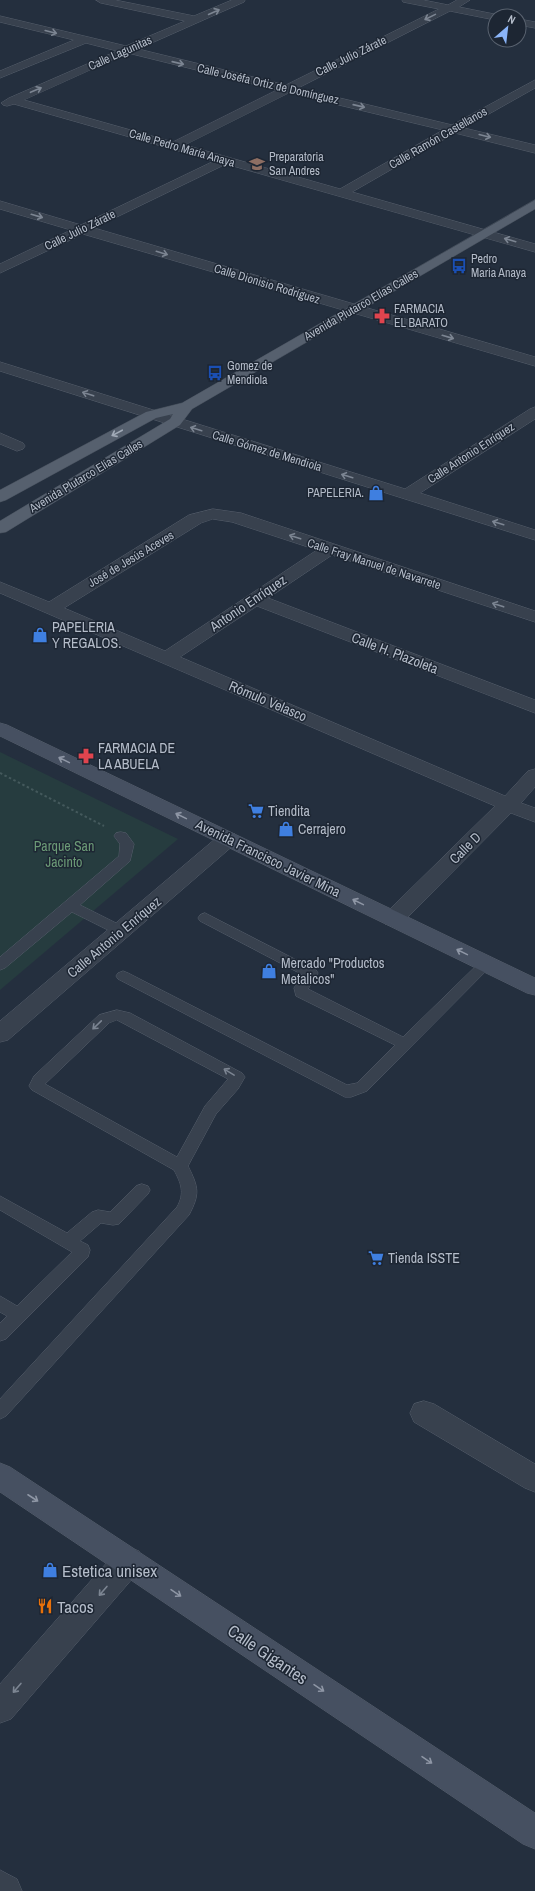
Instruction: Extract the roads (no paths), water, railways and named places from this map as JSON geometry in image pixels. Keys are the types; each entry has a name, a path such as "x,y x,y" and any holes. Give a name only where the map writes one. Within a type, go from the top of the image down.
{"main road":[{"name":"Avenida Plutarco Elías Calles","path":"0,497 151,415 187,406 535,204"},
{"name":"Avenida Plutarco Elías Calles","path":"0,528 175,422 187,406"},
{"name":"Avenida Francisco Javier Mina","path":"0,729 535,987"},
{"name":"Calle Gigantes","path":"0,1476 535,1832"}],"street":[{"path":"101,0 196,20"},
{"name":"Calle Lagunitas","path":"0,106 240,0"},
{"path":"407,0 487,15"},
{"name":"Calle Julio Zárate","path":"174,146 286,88 465,0"},
{"name":"Calle Joséfa Ortiz de Domínguez","path":"0,20 534,147"},
{"path":"7,32 24,25"},
{"path":"0,75 84,40"},
{"name":"Calle Ramón Castellanos","path":"341,193 535,82"},
{"name":"Calle Pedro María Anaya","path":"13,100 535,248"},
{"name":"Calle Julio Zárate","path":"0,269 224,160"},
{"name":"Calle Dionisio Rodríguez","path":"0,205 353,310 535,362"},
{"name":"Calle Gómez de Mendiola","path":"0,366 151,415 535,535"},
{"name":"Calle Antonio Enríquez","path":"406,495 535,412"},
{"path":"0,438 16,446"},
{"name":"Calle Fray Manuel de Navarrete","path":"213,514 234,517 535,617"},
{"name":"José de Jesús Aceves","path":"51,608 195,519 213,514"},
{"name":"Antonio Enríquez","path":"167,658 330,549"},
{"name":"Rómulo Velasco","path":"0,587 535,816"},
{"name":"Calle H. Plazoleta","path":"255,599 535,707"},
{"name":"Calle D","path":"393,919 508,805 535,775"},
{"name":"Calle Antonio Enríquez","path":"0,1034 228,839"},
{"path":"424,1413 535,1479"},
{"path":"0,1708 128,1561"},
{"path":"0,1887 5,1891"}],"lane":[{"path":"0,965 71,906 125,858 127,844 121,836"},
{"path":"71,906 121,931"},
{"path":"205,918 312,973 301,988 301,992 405,1044"},
{"path":"123,976 345,1091 351,1091 362,1087 486,964"},
{"path":"0,1411 183,1211 190,1199 191,1188 180,1166 37,1086 39,1080 104,1019 117,1015 125,1017 237,1077 236,1081 210,1110 180,1166"},
{"path":"68,1242 98,1216 113,1219 142,1190"},
{"path":"0,1202 82,1250 82,1252 0,1334"},
{"path":"0,1303 18,1315"}],"place":[{"name":"Preparatoria San Andres","path":"257,164"},
{"name":"Pedro Maria Anaya","path":"459,266"},
{"name":"FARMACIA EL BARATO","path":"382,316"},
{"name":"Gomez de Mendiola","path":"215,373"},
{"name":"PAPELERIA.","path":"376,493"},
{"name":"PAPELERIA Y REGALOS.","path":"40,635"},
{"name":"FARMACIA DE LA ABUELA","path":"86,756"},
{"name":"Tiendita","path":"256,811"},
{"name":"Cerrajero","path":"286,829"},
{"name":"Mercado \"Productos Metalicos\"","path":"269,971"},
{"name":"Tienda ISSTE","path":"376,1258"},
{"name":"Estetica unisex","path":"50,1570"},
{"name":"Tacos","path":"45,1606"}],"park label":[{"name":"Parque San Jacinto","path":"64,854"}]}
